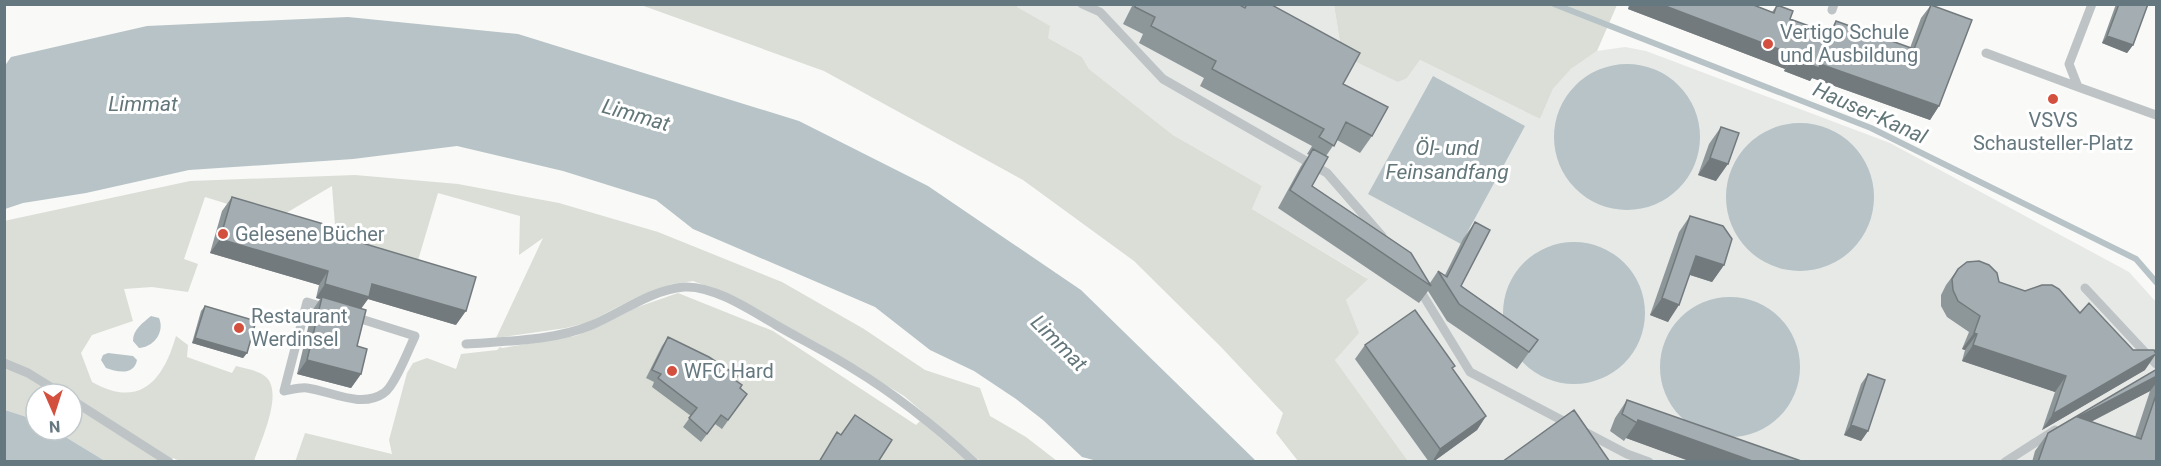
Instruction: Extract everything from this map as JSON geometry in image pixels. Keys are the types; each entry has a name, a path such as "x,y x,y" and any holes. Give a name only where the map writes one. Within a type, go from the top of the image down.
{"lane":[{"path":"1082,4 1100,12 1163,79 1327,173 1385,240"},
{"path":"2078,87 2069,64 2092,4"},
{"path":"1986,53 2157,115"},
{"path":"1411,276 1470,372 1627,454 1649,462"},
{"path":"466,344 515,341 553,335 591,325 666,291 683,287 702,289 722,296 856,370 935,427 974,462"},
{"path":"2085,288 2157,364"},
{"path":"307,302 415,336 385,393 365,400 305,387 284,391 307,302"},
{"path":"4,363 43,382"},
{"path":"84,408 170,462"},
{"path":"2005,462 2065,424"}],"shaded area":[{"path":"1018,4 1334,5 1342,55 1407,78 1420,60 1540,119 1553,89 1571,69 1597,51 1625,47 1646,51 1890,143 2129,272 2156,302 2156,461 1408,461 1335,360 1346,300 1367,278 1252,209 1262,186 1173,135 1089,69 1082,57 1048,38 1017,7"},
{"path":"641,5 1018,5 1017,7 1050,26 1048,38 1082,57 1089,69 1173,135 1262,186 1252,209 1368,279 1346,300 1359,333 1335,360 1408,461 1298,461 1276,433 1283,413 1221,347 1134,261 1023,180 824,71"},
{"path":"1334,5 1617,5 1597,51 1571,69 1553,89 1540,119 1420,60 1407,78 1398,82 1342,55"},
{"path":"355,175 458,184 559,203 658,232 782,282 864,329 925,370 980,388 990,416 1026,437 1057,461 980,461 904,396 821,345 723,292 693,281 672,284 652,291 589,322 566,328 496,338 543,238 519,255 520,216 438,193 416,267 336,238 332,186 276,219 205,197 184,259 198,264 188,292 152,287 124,289 133,321 92,335 81,353 92,382 109,390 124,393 147,386 156,377 171,352 176,336 188,345 187,357 232,373 236,366 263,375 271,384 272,406 254,461 180,461 173,458 171,461 105,461 74,442 84,442 84,382 24,382 24,416 5,410 4,221 190,181"},
{"path":"678,293 773,331 916,425 920,421 968,462 295,462 305,433 392,454 389,440 407,373 413,363 427,358 456,369 461,354 575,336 635,308"}],"water":[{"name":"Limmat","path":"348,17 518,34 799,121 928,186 1081,290 1256,461 1101,462 1082,457 1043,420 1016,399 974,371 930,350 875,307 693,229 656,200 563,171 457,146 353,159 189,170 86,193 23,203 5,209 4,67 11,57 147,26"},
{"path":"1627,64 1655,69 1679,85 1695,109 1700,137 1695,165 1679,189 1655,205 1627,210 1599,205 1575,189 1559,165 1554,137 1559,109 1575,85 1599,69"},
{"name":"Öl- und Feinsandfang","path":"1433,76 1525,126 1461,244 1368,194"},
{"path":"1800,123 1828,129 1852,145 1868,169 1874,197 1868,225 1852,249 1828,265 1800,271 1772,265 1748,249 1732,225 1726,197 1732,169 1748,145 1772,129"},
{"path":"1574,242 1601,247 1624,263 1640,286 1645,313 1640,340 1624,363 1601,379 1574,384 1547,379 1524,363 1508,340 1503,313 1508,286 1524,263 1547,247"},
{"path":"1730,297 1757,302 1780,317 1795,340 1800,367 1795,394 1780,417 1757,432 1730,437 1703,432 1680,417 1665,394 1660,367 1665,340 1680,317 1703,302"},
{"path":"151,316 159,318 161,328 154,342 139,348 133,341 135,333"},
{"path":"108,353 133,356 137,360 129,371 115,371 106,368 101,360 103,355"},
{"path":"5,410 24,416 24,442 74,442 105,461 5,461"}],"building":[{"path":"1136,4 1238,4 1245,8 1247,4 1270,4 1360,53 1343,84 1388,107 1372,136 1346,122 1334,146 1319,137 1324,129 1212,69 1216,61 1151,26 1155,17 1135,7"},
{"path":"1660,4 1751,4 1774,13 1777,5 1793,11 1790,19 1831,34 1836,21 1914,49 1931,5 1972,20 1939,106 1820,64 1819,68 1793,58 1794,55"},
{"path":"2119,4 2148,4 2133,45 2107,36"},
{"path":"1721,127 1739,133 1728,164 1710,158"},
{"path":"1313,149 1328,157 1312,186 1411,253 1431,286 1290,190"},
{"path":"232,197 344,230 342,237 476,277 466,311 372,284 369,297 325,284 328,271 220,239"},
{"path":"1690,216 1723,226 1732,239 1724,265 1696,256 1679,305 1662,298"},
{"path":"1475,222 1490,230 1461,286 1538,340 1529,352 1459,304 1438,271 1447,277"},
{"path":"1979,261 1989,265 1997,273 1999,282 2025,291 2042,285 2052,285 2059,289 2080,313 2089,303 2133,350 2154,350 2156,354 2053,414 2066,376 1973,345 1977,334 1974,333 1980,316 1958,301 1953,290 1952,279 1958,269 1967,262"},
{"path":"322,297 366,310 357,346 367,349 361,374 307,360"},
{"path":"205,306 256,321 247,353 195,338"},
{"path":"1415,310 1455,366 1452,368 1486,416 1440,449 1365,345"},
{"path":"668,337 709,357 738,376 735,380 742,385 740,388 747,394 728,420 721,415 707,434 689,418 697,408 658,378 661,374 652,370"},
{"path":"2157,369 2157,376 2078,417 2141,439 2157,392 2157,462 2038,462 2048,433"},
{"path":"1868,374 1885,380 1868,431 1851,425"},
{"path":"1627,400 1804,462 1755,462 1638,420 1637,423 1622,414"},
{"path":"1574,410 1610,462 1502,462"},
{"path":"855,415 892,440 878,462 819,462 837,432 841,435"}],"waterway":[{"name":"Hauser-Kanal","path":"1554,4 1871,128 2136,259 2156,282"}],"place":[{"name":"Vertigo Schule und Ausbildung","path":"1768,44"},
{"name":"VSVS Schausteller-Platz","path":"2053,99"},
{"name":"Gelesene Bücher","path":"223,234"},
{"name":"Restaurant Werdinsel","path":"239,328"},
{"name":"WFC Hard","path":"672,371"}]}
